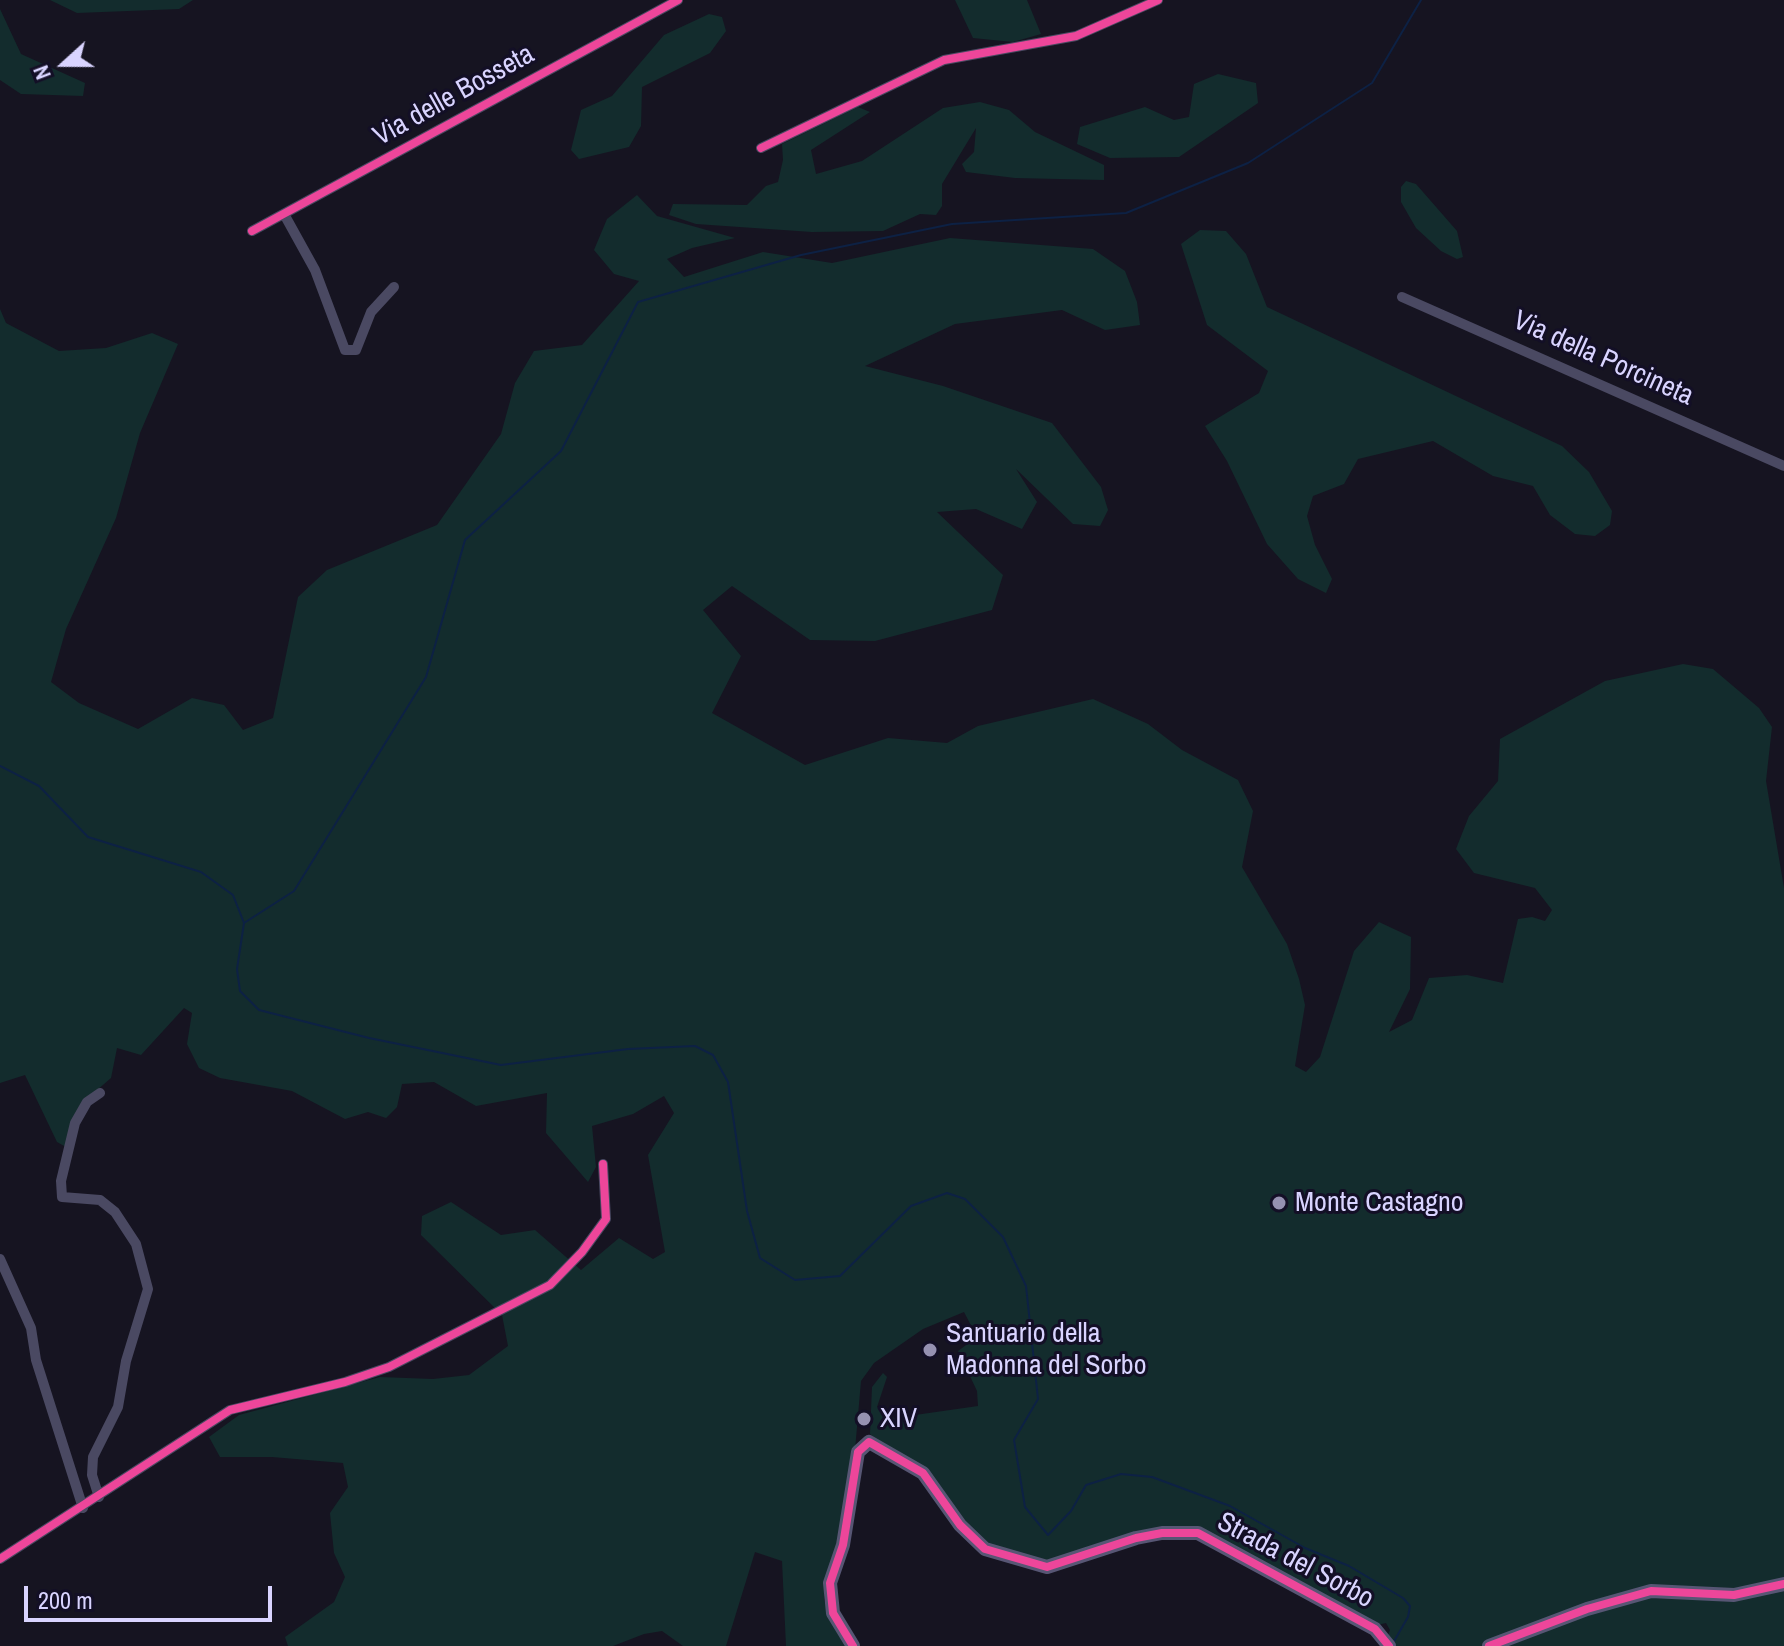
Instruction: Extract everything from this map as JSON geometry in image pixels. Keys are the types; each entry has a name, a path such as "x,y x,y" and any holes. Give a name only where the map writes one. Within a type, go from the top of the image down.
{"street":[{"name":"Via delle Bosseta","path":"252,231 678,0"},
{"path":"761,148 944,60 1076,36 1158,0"},
{"path":"284,214 314,267 337,337 347,351 356,350 369,316 394,287"},
{"name":"Via della Porcineta","path":"1402,297 1784,466"},
{"path":"99,1497 92,1475 93,1457 118,1407 126,1361 148,1289 136,1244 115,1212 100,1200 84,1196 62,1197 64,1167 75,1123 87,1102 100,1093"},
{"path":"0,1559 230,1410 389,1367 550,1285 582,1252 606,1219 603,1164"},
{"path":"0,1259 31,1328 36,1360 83,1508"},
{"name":"Strada del Sorbo","path":"853,1646 833,1613 830,1583 843,1545 858,1452 869,1442 923,1473 960,1525 985,1549 1047,1567 1136,1538 1162,1533 1198,1533 1341,1609 1385,1640"},
{"path":"1489,1646 1587,1609 1651,1591 1734,1595 1784,1584"}],"green space":[{"path":"50,0 193,0 179,9 77,13"},
{"path":"955,0 1027,0 1041,34 1013,42 973,38"},
{"path":"0,9 21,54 85,83 83,96 21,94 0,80"},
{"path":"709,14 722,17 726,31 710,53 642,87 641,126 629,147 579,159 571,150 581,110 612,96 664,35"},
{"path":"1218,74 1256,83 1258,103 1179,157 1110,158 1077,144 1080,127 1145,107 1174,120 1189,117 1194,84"},
{"path":"980,102 1009,110 1035,132 1104,165 1104,180 1015,178 966,172 962,164 974,152 976,128 942,184 942,206 936,215 920,214 883,231 812,232 696,224 669,215 673,204 747,205 766,186 778,182 783,160 782,144 858,107 870,112 811,150 816,174 862,161 943,108"},
{"path":"1406,181 1416,184 1457,231 1463,257 1457,259 1441,251 1416,228 1401,202 1401,187"},
{"path":"637,195 657,216 735,238 692,248 667,259 684,277 763,252 832,263 950,238 1093,249 1125,271 1137,302 1140,325 1105,330 1062,310 955,324 865,366 943,386 1052,423 1101,487 1108,510 1100,526 1073,524 1016,469 1037,502 1022,529 976,509 937,512 1003,575 992,610 875,641 810,640 732,586 703,610 741,656 712,713 805,765 888,738 947,743 978,726 1093,699 1148,724 1182,750 1238,780 1253,811 1242,867 1287,944 1299,979 1305,1005 1295,1066 1306,1072 1320,1057 1354,951 1379,922 1411,937 1410,989 1389,1032 1412,1020 1429,978 1467,975 1503,983 1518,919 1532,917 1545,921 1552,910 1535,888 1474,873 1456,849 1469,816 1498,781 1500,739 1605,681 1683,664 1713,669 1759,708 1772,727 1766,781 1784,888 1784,1646 1396,1646 1388,1635 1390,1630 1386,1623 1377,1625 1199,1529 1047,1563 987,1545 954,1510 870,1434 872,1387 883,1373 887,1377 877,1407 894,1418 978,1406 977,1391 958,1351 977,1337 964,1312 923,1329 874,1363 861,1381 855,1450 838,1544 825,1583 824,1600 829,1615 848,1646 786,1646 782,1561 755,1552 726,1646 683,1646 662,1631 644,1634 613,1646 288,1646 285,1637 334,1602 345,1577 334,1553 330,1513 348,1487 343,1463 272,1457 220,1457 209,1437 239,1415 380,1377 433,1379 469,1375 508,1346 502,1315 421,1235 422,1216 451,1202 501,1235 535,1230 581,1270 619,1238 653,1259 665,1252 648,1155 674,1113 664,1096 633,1114 592,1126 596,1167 588,1182 546,1133 547,1093 476,1106 434,1082 402,1084 397,1107 386,1118 368,1112 345,1119 292,1091 220,1078 199,1068 187,1044 192,1013 184,1008 141,1055 117,1048 111,1078 89,1097 66,1147 57,1142 25,1075 0,1083 0,309 6,323 59,351 106,348 152,333 178,344 140,433 116,518 66,629 51,682 79,703 138,729 192,698 224,705 243,730 273,718 298,597 327,570 437,525 501,434 515,383 534,351 582,345 639,281 614,274 594,250 607,219"},
{"path":"1200,230 1226,231 1246,254 1267,307 1562,446 1589,472 1612,511 1610,525 1595,536 1575,534 1550,515 1533,486 1493,476 1433,441 1358,459 1344,484 1313,496 1307,516 1315,545 1332,579 1326,593 1298,579 1267,544 1227,461 1205,426 1259,393 1268,371 1207,325 1181,244"}],"waterway":[{"path":"244,923 294,891 426,677 465,540 561,451 638,302 801,255 952,224 1126,213 1248,163 1372,83 1421,0"},
{"path":"0,766 39,786 88,837 201,872 233,895 244,923 237,969 240,991 259,1010 369,1038 501,1065 628,1049 695,1046 713,1055 728,1082 747,1211 760,1258 795,1280 840,1276 911,1206 947,1193 965,1199 1003,1237 1026,1286 1038,1399 1014,1440 1025,1507 1048,1535 1071,1511 1086,1485 1121,1474 1152,1477 1230,1506 1305,1548 1349,1566 1403,1598 1410,1606 1408,1617 1393,1643"}],"cycle path":[{"path":"252,231 678,0"},
{"path":"761,148 944,60 1076,36 1158,0"},
{"path":"0,1559 230,1410 345,1382 389,1367 550,1285 582,1252 606,1219 603,1164"},
{"path":"853,1646 833,1613 830,1583 843,1545 858,1452 869,1442 923,1473 960,1525 985,1549 1047,1567 1136,1538 1162,1533 1198,1533 1375,1629 1389,1646"},
{"path":"1489,1646 1587,1609 1651,1591 1734,1595 1784,1584"}],"place":[{"name":"Monte Castagno","path":"1279,1203"},
{"name":"Santuario della Madonna del Sorbo","path":"930,1350"},
{"name":"XIV","path":"864,1419"}]}
